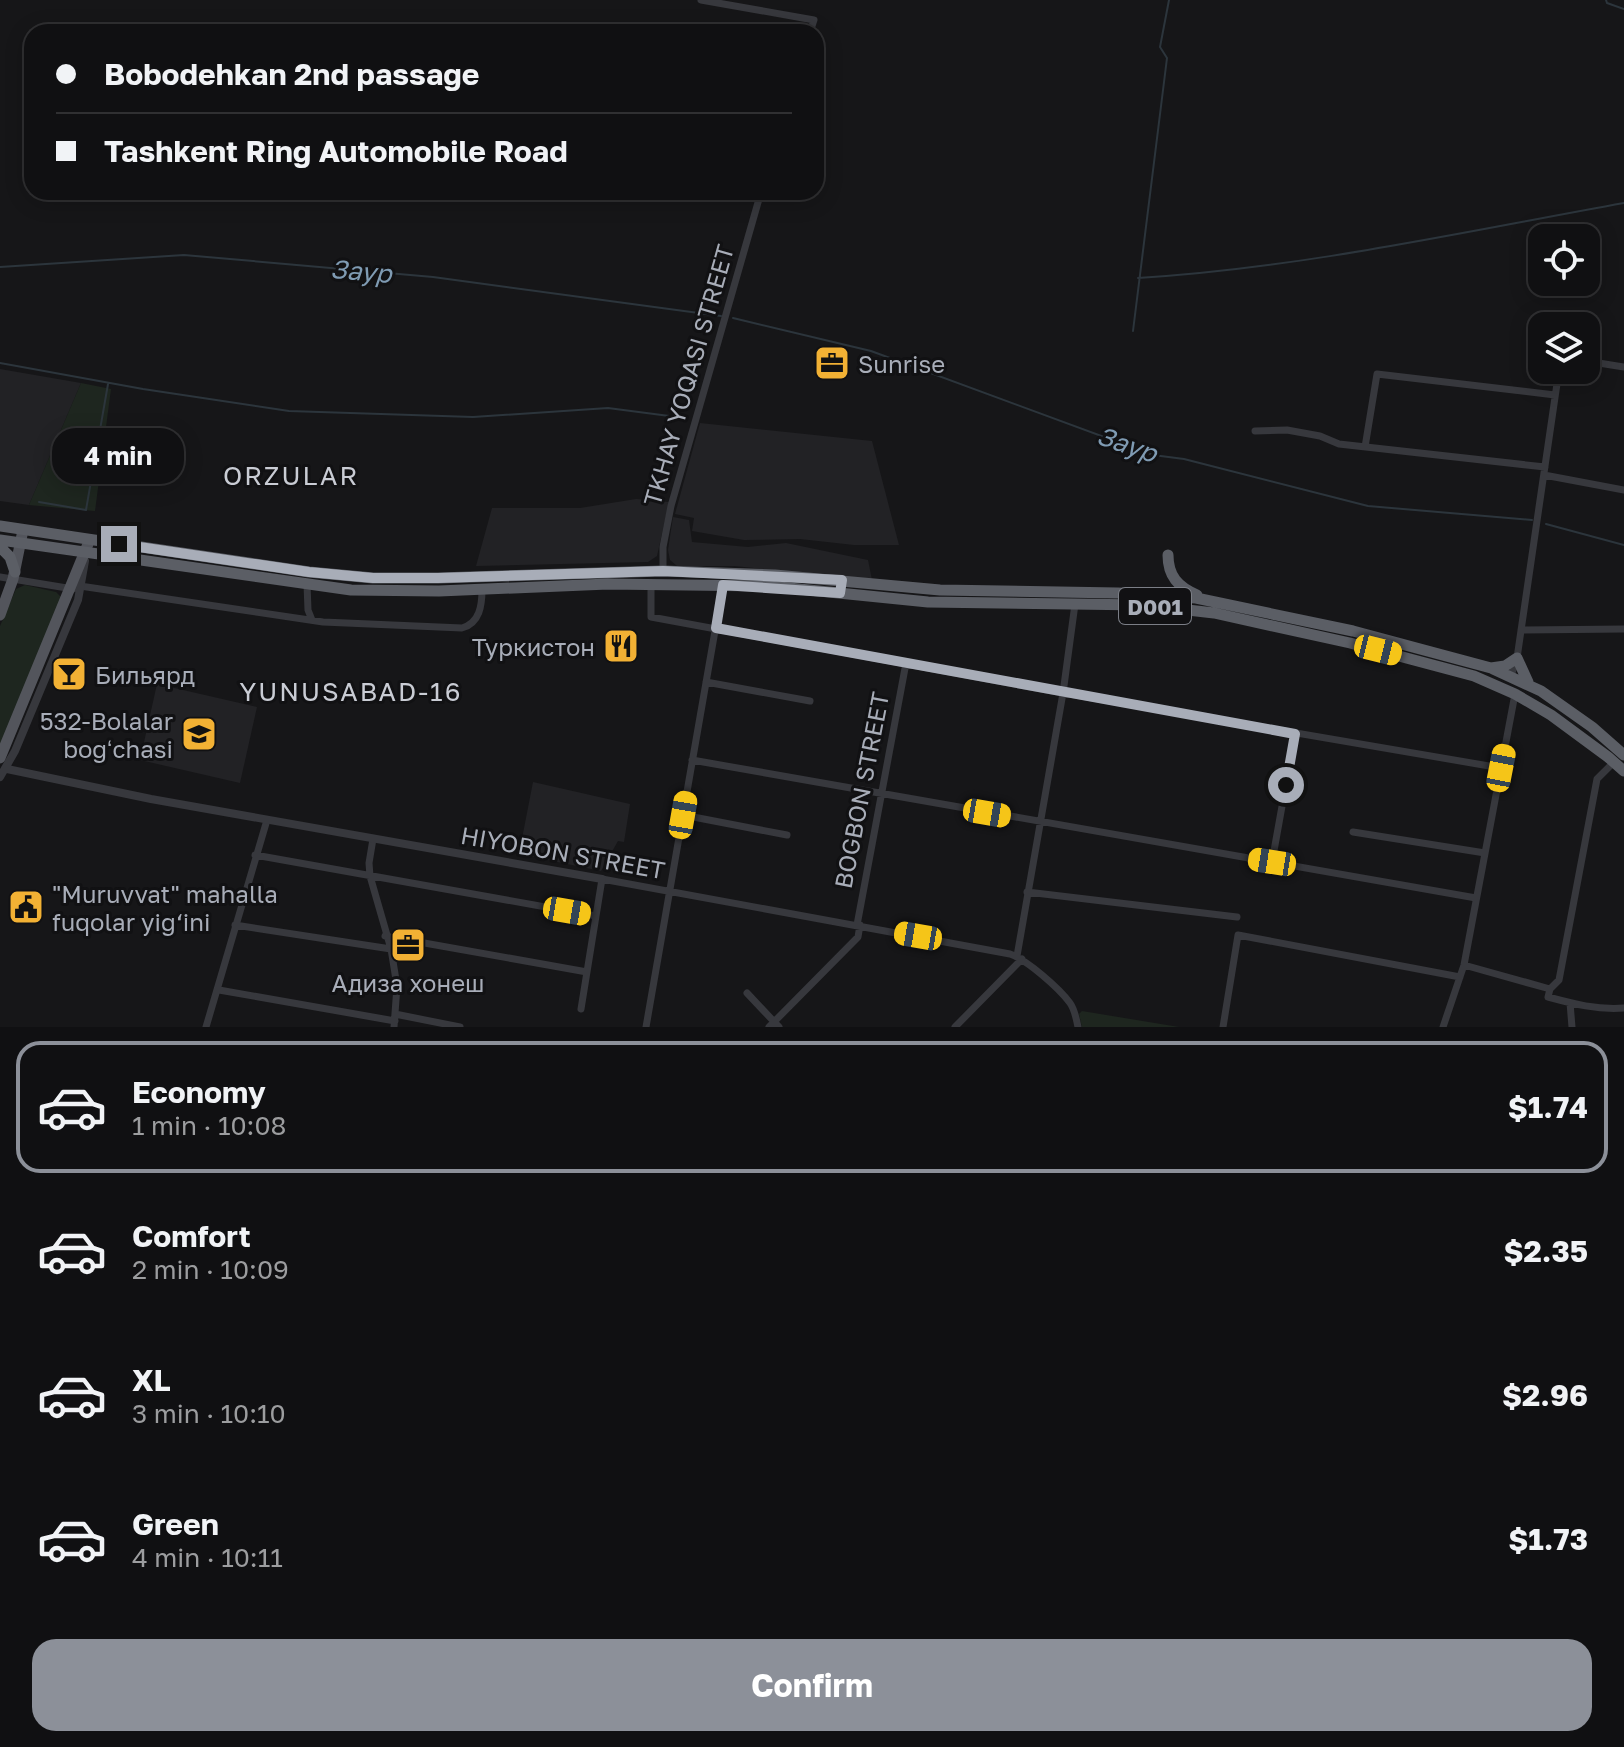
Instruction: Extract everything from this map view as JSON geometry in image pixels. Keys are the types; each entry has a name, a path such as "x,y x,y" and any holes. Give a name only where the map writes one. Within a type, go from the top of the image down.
{"highway":[{"name":"D001","path":"0,526 330,575 395,579 1131,593 1209,600 1351,637 1491,668 1511,676 1592,727 1619,758 1624,771"},
{"name":"D001","path":"0,540 373,591 663,571 841,587 942,603 1144,605 1214,613 1351,637 1454,669 1515,694 1619,758"},
{"path":"0,547 10,557 14,575"},
{"path":"1168,555 1170,574 1176,582 1209,600"},
{"path":"1491,668 1505,666 1517,658 1521,672 1531,686"}],"main road":[{"path":"0,615 14,575 23,529"},
{"path":"3,763 29,692 77,589 89,539"},
{"path":"27,720 29,692"}],"street":[{"path":"701,0 814,20 813,24"},
{"name":"TKHAY YOQASI STREET","path":"663,571 663,547 671,506 759,200"},
{"path":"1600,363 1624,367"},
{"path":"1365,447 1377,374 1555,395"},
{"path":"1511,676 1517,658 1557,384"},
{"path":"1255,431 1287,430 1320,436 1339,444 1544,471 1624,490"},
{"path":"0,577 14,575 77,589 312,620 465,628 479,613 482,583"},
{"path":"651,583 651,617 1063,693 1501,768"},
{"path":"307,584 308,610 312,620"},
{"path":"646,1027 723,585"},
{"path":"0,777 3,763 27,720 77,589"},
{"path":"955,1027 1019,958 1027,892 1063,693 1075,604"},
{"path":"1521,630 1624,629"},
{"name":"BOGBON STREET","path":"774,1025 858,937 906,663"},
{"path":"706,682 810,701"},
{"path":"1443,1027 1464,965 1515,694"},
{"path":"1272,862 1295,734"},
{"path":"1619,758 1597,779 1559,980 1550,989 1548,997 1603,1009 1624,1008"},
{"path":"692,760 1476,898"},
{"name":"HIYOBON STREET","path":"3,763 73,784 975,946 1019,958 1071,1005 1078,1027"},
{"path":"683,815 787,835"},
{"path":"206,1027 267,820"},
{"path":"1353,832 1485,853"},
{"path":"373,839 370,876 391,949 397,986 395,1021"},
{"path":"255,855 596,916"},
{"path":"581,1009 602,879"},
{"path":"1027,892 1237,917"},
{"path":"235,925 391,949"},
{"path":"1223,1027 1238,935 1460,977"},
{"path":"385,936 587,972"},
{"path":"1464,965 1550,989"},
{"path":"219,990 395,1021 460,1027"},
{"path":"747,993 774,1025"},
{"path":"1570,1003 1572,1027"}],"shaded area":[{"path":"0,369 81,383 29,505 0,501"},
{"path":"81,383 111,389 95,511 29,505"},
{"path":"700,423 872,441 899,545 854,545 800,539 744,540 692,531 694,518 675,514"},
{"path":"636,499 669,502 657,556 648,562 476,566 492,508 580,508"},
{"path":"673,517 689,520 692,542 748,547 786,543 868,560 872,580 734,566 677,566 670,560 668,550"},
{"path":"25,585 56,592 62,598 0,752 0,626 16,589"},
{"name":"532-Bolalar bogʻchasi","path":"157,684 257,707 240,783 140,760"},
{"path":"533,782 630,804 624,842 618,841 601,871 519,854"},
{"path":"1082,1011 1179,1027 1082,1027 1079,1014"}],"waterway":[{"path":"1133,331 1167,58 1160,47 1169,0"},
{"path":"1606,0 1624,9"},
{"path":"1138,278 1321,258 1624,203"},
{"name":"Заур","path":"0,267 184,255 433,277 721,316"},
{"name":"Заур","path":"733,318 871,351 1153,455 1184,459 1368,506 1532,520"},
{"path":"0,363 289,411 473,417 608,408 677,417"},
{"path":"39,502 86,510 108,384"},
{"name":"Заур","path":"1546,524 1624,545"}],"place":[{"name":"Sunrise","path":"832,363"},
{"name":"Туркистон","path":"621,646"},
{"name":"Бильярд","path":"69,674"},
{"name":"532-Bolalar bogʻchasi","path":"199,734"},
{"name":"\"Muruvvat\" mahalla fuqolar yig‘ini","path":"26,907"},
{"name":"Адиза хонеш","path":"408,945"}],"district":[{"name":"ORZULAR","path":"291,475"},
{"name":"YUNUSABAD-16","path":"351,691"}],"route":[{"path":"119,544 352,577 438,578 663,571 842,580 840,593 723,585 716,628 1295,734 1286,785"}]}
